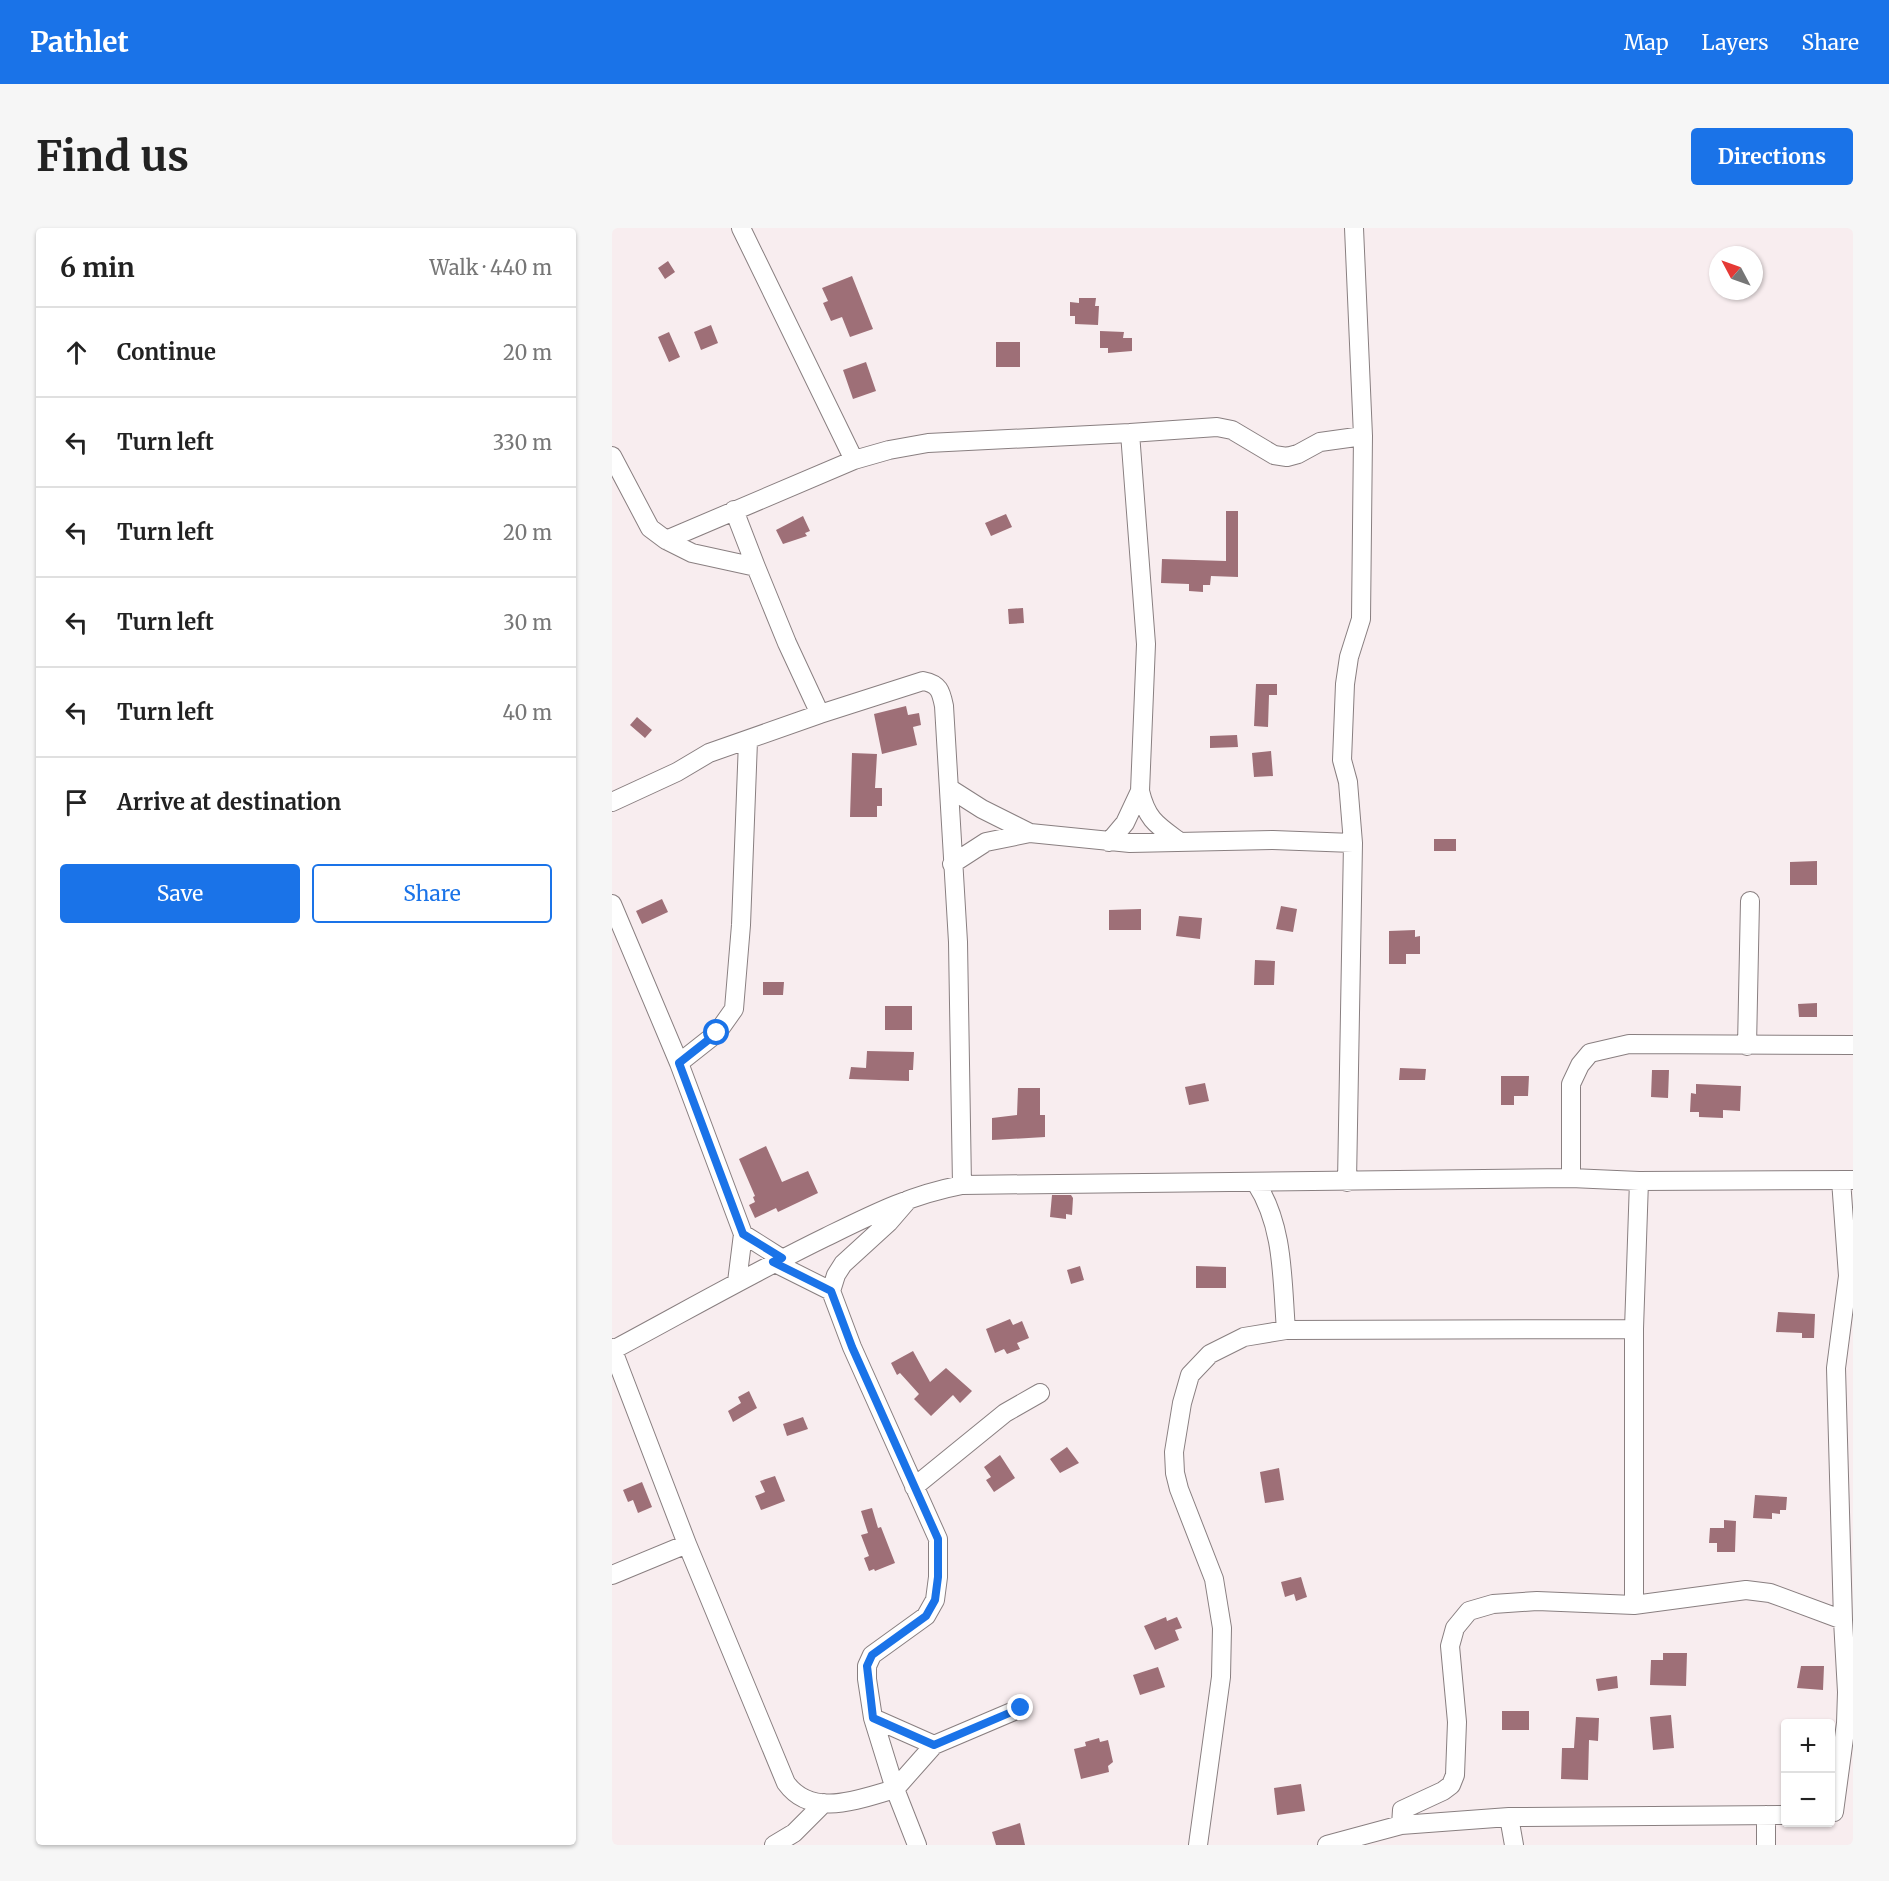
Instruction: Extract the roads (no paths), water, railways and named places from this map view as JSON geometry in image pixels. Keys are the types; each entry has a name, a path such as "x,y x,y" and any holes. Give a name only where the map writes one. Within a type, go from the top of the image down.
{"street":[{"path":"741,228 855,460"},
{"path":"1347,1182 1353,843 1348,782 1342,760 1345,684 1349,657 1361,619 1363,436 1354,228"},
{"path":"666,540 855,460 889,450 928,443 1217,427 1232,429 1264,450 1287,457 1298,454 1320,442 1363,436"},
{"path":"1130,433 1146,644 1140,792 1145,811 1152,821 1180,842"},
{"path":"612,456 650,528 666,540 692,553 756,567"},
{"path":"734,510 787,644 820,714"},
{"path":"612,802 677,772 709,753 820,714 923,681 933,683 941,690 944,706 958,942 962,1185"},
{"path":"679,1063 717,1033 734,1009 741,914 748,741"},
{"path":"949,788 1030,833"},
{"path":"1108,842 1125,823 1140,792"},
{"path":"952,864 986,843 1030,833 1108,842 1273,840 1353,843"},
{"path":"1747,1046 1750,901"},
{"path":"612,904 679,1063 743,1234 737,1282"},
{"path":"1571,1178 1572,1084 1580,1065 1590,1053 1629,1044 1853,1046"},
{"path":"1021,1708 934,1745 894,1789 848,1802 810,1803 795,1796 786,1783 687,1544 613,1349 777,1260 910,1197 962,1185 1571,1178 1639,1181 1847,1180 1847,1319 1836,1368 1847,1692 1846,1723 1835,1793"},
{"path":"1634,1605 1634,1329 1639,1181"},
{"path":"1256,1183 1274,1221 1286,1330"},
{"path":"910,1197 889,1222 843,1263 831,1291 852,1347 938,1539 938,1577 935,1600 926,1616 872,1655 867,1666 873,1718 894,1789 917,1845"},
{"path":"743,1234 777,1260 831,1291"},
{"path":"1198,1845 1221,1677 1222,1628 1214,1579 1175,1473 1174,1452 1182,1403 1190,1375 1210,1354 1244,1337 1286,1330 1634,1329"},
{"path":"914,1487 1005,1413 1040,1393"},
{"path":"612,1575 687,1544"},
{"path":"1401,1825 1402,1810 1443,1791 1451,1785 1455,1775 1457,1712 1450,1646 1455,1628 1469,1611 1493,1604 1537,1601 1634,1605 1746,1590 1770,1593 1843,1620"},
{"path":"873,1718 934,1745"},
{"path":"774,1845 794,1833 824,1803"},
{"path":"1835,1812 1853,1812"},
{"path":"1766,1815 1766,1845"},
{"path":"1327,1845 1355,1841 1401,1825 1509,1817 1781,1815"},
{"path":"1509,1817 1514,1845"}]}
